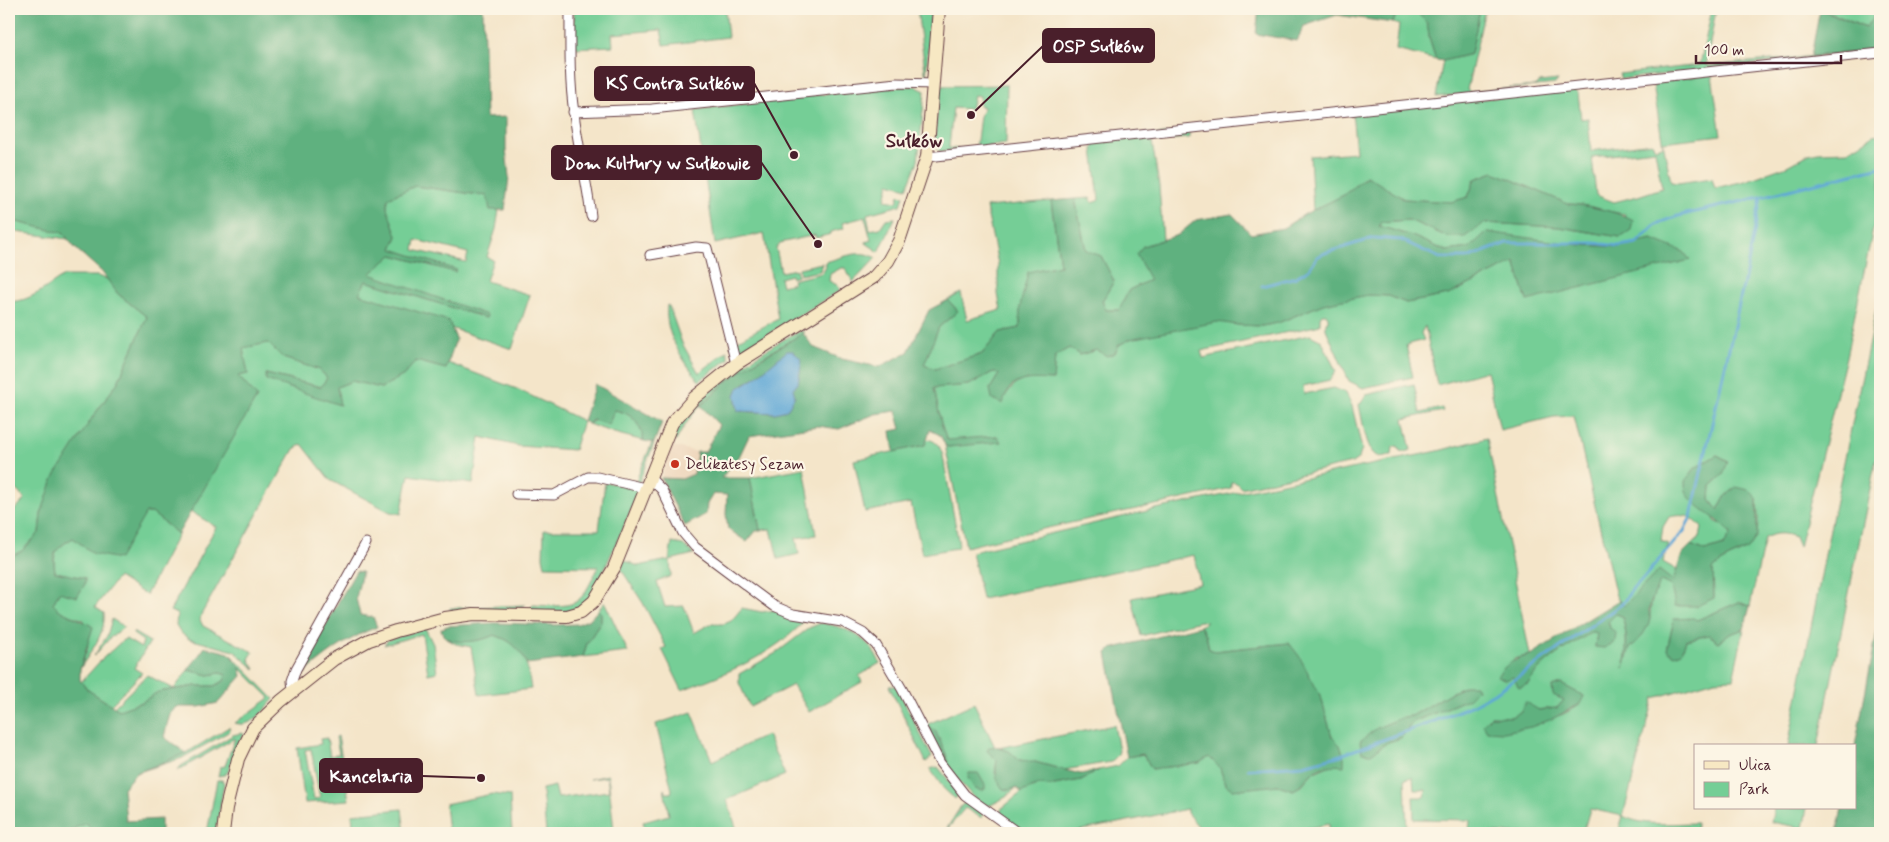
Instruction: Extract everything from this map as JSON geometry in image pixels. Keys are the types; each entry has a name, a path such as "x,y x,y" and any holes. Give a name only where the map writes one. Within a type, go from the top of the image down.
{"street":[{"path":"570,9 571,75 574,112 588,186 591,216"},
{"path":"223,833 226,808 238,760 253,728 292,690 334,658 369,640 405,628 446,618 474,614 567,616 582,612 594,601 614,568 672,423 699,393 736,364 874,277 888,261 898,241 927,157 939,9"},
{"path":"927,157 1880,52"},
{"path":"574,112 652,109 897,83 933,84"},
{"path":"650,255 696,246 707,248 736,364"},
{"path":"516,494 554,495 588,477 648,483 662,490 683,533 694,547 774,606 793,614 842,622 863,633 876,645 902,689 940,763 965,795 1018,833"},
{"path":"292,690 292,681 296,669 366,543"}],"shaded area":[{"path":"672,446 697,452 694,474 682,479 661,478"}],"green space":[{"path":"9,9 483,9 486,118 506,117 506,150 509,177 505,210 490,210 487,196 415,186 388,198 387,208 397,236 392,249 457,270 455,272 392,255 370,274 487,315 486,318 366,281 359,294 449,321 456,339 446,369 416,361 404,375 381,388 352,381 337,387 340,405 266,380 266,374 321,387 327,378 320,370 283,358 268,343 243,348 248,374 238,376 257,397 178,534 152,513 146,513 119,559 94,554 73,538 62,545 56,552 54,560 55,572 85,578 85,584 77,597 59,592 53,604 62,611 93,627 80,669 80,680 88,690 119,710 142,702 158,692 196,686 214,686 224,681 226,675 220,673 209,675 188,670 205,647 229,653 240,668 242,676 218,703 199,707 176,707 170,714 164,737 186,753 136,773 123,788 126,821 161,819 161,833 93,833 87,823 70,830 68,833 9,833 9,557 22,551 39,533 41,514 53,479 92,418 118,382 147,317 118,294 102,272 75,248 63,233 9,220"},
{"path":"574,9 725,9 728,37 664,45 661,30 612,34 613,46 574,48"},
{"path":"917,9 931,9 926,78"},
{"path":"1259,9 1398,9 1393,23 1337,15 1304,26 1297,41 1256,34"},
{"path":"1398,9 1413,9 1427,23 1436,60 1396,50 1399,25 1393,23"},
{"path":"1413,9 1480,9 1471,54 1443,61 1436,60 1427,23"},
{"path":"1480,9 1485,9 1467,90 1470,92 1535,86 1540,82 1558,80 1555,84 1436,97 1443,61 1471,54"},
{"path":"1712,9 1716,9 1706,66 1880,50 1621,79 1619,74 1700,65"},
{"path":"1820,9 1865,28 1876,14 1880,18 1880,50 1811,56"},
{"path":"1822,9 1880,9 1880,18 1876,14 1866,28"},
{"path":"1712,75 1721,135 1663,142 1671,182 1678,183 1712,178 1715,188 1745,181 1787,166 1809,154 1848,151 1874,135 1880,134 1880,196 1846,357 1799,547 1795,537 1776,534 1765,538 1750,606 1739,602 1697,620 1674,620 1667,650 1686,640 1709,635 1719,642 1730,634 1744,629 1733,679 1715,680 1654,698 1623,816 1590,809 1583,833 1469,833 1470,820 1414,819 1413,797 1425,797 1426,790 1414,790 1413,777 1405,779 1407,833 1329,833 1329,824 1299,830 1299,833 1204,833 1187,813 1187,809 1068,833 1027,833 1001,814 1001,809 1022,792 1039,785 1049,786 1081,780 1099,770 1118,766 1127,757 1143,754 1152,769 1199,763 1209,757 1220,768 1225,784 1233,789 1278,785 1293,790 1301,786 1312,773 1333,764 1340,745 1332,737 1321,697 1289,643 1215,651 1209,649 1206,635 1200,626 1207,622 1200,621 1141,636 1132,598 1200,584 1194,555 982,599 972,552 1156,509 1438,451 1487,438 1530,655 1514,659 1513,677 1528,684 1548,661 1592,632 1597,633 1595,647 1610,628 1608,621 1616,614 1622,616 1625,628 1625,663 1630,647 1650,620 1652,599 1661,581 1714,598 1713,569 1718,564 1745,550 1755,538 1758,524 1757,498 1724,498 1718,510 1710,500 1711,486 1723,475 1727,460 1717,455 1695,468 1715,521 1725,526 1731,535 1724,545 1705,551 1691,545 1700,537 1702,528 1698,524 1687,516 1669,517 1663,527 1661,541 1668,544 1663,562 1677,570 1673,582 1659,571 1624,607 1616,596 1574,416 1554,417 1500,430 1487,371 1437,385 1425,326 1421,333 1424,340 1406,345 1413,377 1363,388 1349,381 1326,329 1328,317 1326,314 1322,314 1320,325 1201,351 1203,358 1310,335 1322,341 1336,371 1330,380 1303,386 1304,394 1334,388 1346,393 1352,406 1362,449 1359,458 1352,463 1241,488 1235,482 1231,482 1231,488 966,547 945,445 948,447 1000,441 997,436 947,441 941,423 934,388 969,385 993,372 999,374 990,389 1005,396 1020,381 1031,379 1053,380 1055,356 1069,348 1080,355 1096,350 1115,353 1119,345 1130,339 1218,321 1238,325 1262,326 1278,323 1323,304 1344,299 1368,295 1389,296 1406,303 1448,295 1515,262 1527,301 1652,239 1620,247 1580,245 1469,248 1446,251 1412,236 1378,226 1381,222 1409,220 1448,237 1484,223 1559,227 1620,237 1625,214 1583,205 1568,204 1494,172 1475,179 1468,197 1451,202 1404,199 1366,176 1344,195 1313,210 1310,156 1356,152 1352,112 1573,90 1578,93 1581,119 1588,118 1591,151 1652,143 1655,148 1663,146 1653,85 1665,80","holes":["1655,150 1662,188 1614,202 1596,195 1592,157","1560,684 1584,696 1577,706 1553,718 1524,722 1483,724 1491,716 1511,717 1522,711 1557,708 1564,700 1552,687","1468,685 1468,699 1413,722 1401,738 1388,742 1403,717 1412,716 1450,693"]},
{"path":"1007,85 1006,144 976,148 980,116 984,107 979,106 980,96 974,95 969,109 953,108 949,148 964,149 941,152 934,146 939,86"},
{"path":"915,86 925,91 918,161 907,188 889,183 885,200 897,202 899,195 904,196 901,205 867,214 870,230 880,228 886,219 895,218 879,252 866,243 871,240 865,217 842,223 844,228 831,232 831,234 816,238 815,235 780,243 776,248 781,272 796,269 798,276 792,278 791,275 780,278 782,286 793,283 792,280 822,273 826,266 825,262 844,256 864,254 876,258 853,282 845,268 830,274 829,281 837,285 841,290 738,353 734,342 778,319 764,233 715,244 695,110 867,89"},
{"path":"1189,131 1189,138 1152,141 1159,186 1163,240 1143,246 1150,280 1129,290 1119,310 1106,310 1102,301 1114,281 1101,256 1086,251 1075,199 1090,198 1093,203 1099,200 1093,149 1095,142"},
{"path":"1494,172 1568,204 1602,209 1628,217 1633,220 1631,230 1620,237 1559,227 1484,223 1465,237 1448,237 1409,220 1381,222 1379,226 1412,236 1446,251 1469,248 1487,232 1580,245 1619,247 1652,239 1684,252 1690,260 1527,301 1515,262 1448,295 1406,303 1389,296 1368,295 1323,304 1278,323 1262,326 1217,322 1130,339 1119,345 1115,353 1107,356 1096,350 1080,355 1069,348 1055,356 1053,380 1036,379 1021,381 1010,388 1003,404 992,399 990,389 999,374 993,372 969,385 934,388 941,423 947,440 997,436 1001,442 948,447 940,435 930,430 925,445 894,452 891,431 901,429 896,411 875,414 839,429 818,426 749,436 739,457 721,478 750,478 760,530 756,531 747,542 728,529 726,514 727,495 713,494 707,504 706,514 685,526 661,478 682,479 694,474 697,452 705,452 719,425 701,406 725,383 748,366 803,333 813,347 842,359 879,367 908,352 929,310 948,300 958,311 939,327 924,365 935,369 982,354 1000,332 1020,328 1020,307 1028,272 1060,265 1051,201 1075,199 1086,250 1101,256 1114,281 1102,301 1106,310 1119,310 1129,290 1150,280 1136,254 1143,246 1178,235 1196,220 1232,214 1251,234 1283,228 1305,214 1344,195 1367,176 1404,199 1451,202 1468,197 1475,179","holes":["757,376 775,413 738,411 736,397 738,389"]},
{"path":"415,186 488,196 490,209 499,210 496,229 487,257 493,260 486,281 530,295 512,349 451,328 448,321 358,294 366,281 486,318 487,316 369,274 392,255 455,272 456,270 392,249 397,236 387,208 388,198","holes":["416,240 468,253 466,262 414,250"]},
{"path":"1051,201 1060,265 1020,307 1020,328 1000,332 982,354 935,369 923,366 939,327 958,311 948,300 961,293 967,320 1001,310 998,294 998,264 986,207"},
{"path":"9,220 63,233 68,239 9,231"},
{"path":"822,263 820,271 800,275 799,268"},
{"path":"64,276 97,276 107,279 118,294 147,317 118,382 92,418 41,514 39,533 22,551 9,557 9,516 25,499 9,483 9,410 11,402 9,392 9,301 23,300 30,297"},
{"path":"1880,290 1880,460 1876,459 1818,744 1788,744 1830,529"},
{"path":"667,305 682,343 699,373 727,351 729,359 699,381 681,355 671,336 668,326"},
{"path":"801,331 805,332 768,353 715,391 700,406 676,441 673,440 679,426 690,410 707,393 747,362"},
{"path":"268,343 283,358 320,370 327,378 322,387 266,374 339,405 337,387 352,381 381,388 404,375 416,361 446,369 448,363 517,389 583,421 574,450 518,446 480,437 473,484 409,475 401,514 390,512 330,480 302,444 294,449 201,615 200,620 203,626 253,652 249,659 255,669 234,651 189,639 181,633 176,625 177,614 170,611 216,527 190,511 257,397 237,375 248,374 242,348"},
{"path":"595,384 662,422 654,443 644,441 635,420 621,411 614,410 609,425 593,420 588,424 583,421"},
{"path":"1414,384 1420,413 1442,408 1443,411 1404,419 1411,450 1400,451 1398,446 1393,447 1392,455 1377,456 1373,453 1367,441 1359,405 1366,395"},
{"path":"614,410 621,411 635,420 644,441 588,424"},
{"path":"927,439 938,444 941,449 959,545 957,548 922,554 911,503 865,512 854,460 925,445"},
{"path":"652,443 654,443 639,482 635,483"},
{"path":"1717,455 1728,461 1723,475 1711,486 1710,500 1718,510 1724,498 1736,487 1749,490 1757,498 1757,536 1748,549 1723,561 1713,569 1714,598 1697,606 1675,606 1671,586 1661,581 1649,610 1648,626 1640,639 1630,647 1624,668 1625,629 1622,616 1616,614 1608,622 1610,628 1616,633 1615,642 1604,648 1595,647 1597,633 1592,632 1548,661 1528,684 1519,688 1513,677 1506,680 1497,676 1512,662 1530,655 1619,600 1624,606 1659,570 1673,581 1682,554 1691,545 1705,551 1724,545 1731,534 1694,503 1685,486 1685,481 1695,468"},
{"path":"804,468 816,535 796,538 799,554 778,559 771,529 760,530 750,478"},
{"path":"605,482 636,488 638,495 595,590 585,603 579,607 557,612 527,611 533,605 568,605 581,598 586,591 598,567 545,566 543,557 544,530 599,530"},
{"path":"146,513 152,513 178,534 146,595 118,577 95,607 104,613 104,621 100,635 80,669 88,647 84,620 58,611 53,604 59,592 85,578 55,572 54,559 56,551 73,538 94,554"},
{"path":"672,543 683,545 694,554 670,560 671,576 657,582 665,607 684,606 694,633 710,624 724,624 731,621 742,608 762,612 775,610 803,621 802,624 781,642 755,658 732,670 682,690 662,649 666,647 643,603 621,569 624,560 638,566 669,560"},
{"path":"356,571 362,572 356,598 360,615 373,617 377,627 345,642 297,678 296,676"},
{"path":"1739,602 1750,606 1744,629 1730,634 1719,642 1709,635 1686,640 1682,652 1675,655 1667,650 1674,619 1693,618 1697,620"},
{"path":"604,603 628,652 583,657 587,643 601,622 601,613 598,610"},
{"path":"525,605 499,611 450,610 450,608"},
{"path":"598,610 601,613 601,622 587,643 583,657 527,664 514,645 505,639 494,635 481,640 456,641 444,635 441,629 447,626 495,623 578,624 590,619"},
{"path":"1880,616 1880,833 1837,833 1842,810 1856,810 1855,744"},
{"path":"112,619 124,627 110,638 94,656 107,636"},
{"path":"821,623 840,627 864,640 876,654 880,663 859,676 862,682 809,712 793,685 750,707 739,683 739,674 776,653 809,628"},
{"path":"1200,626 1206,635 1209,649 1215,651 1289,643 1299,656 1321,697 1332,737 1340,745 1344,757 1344,766 1336,765 1322,768 1310,775 1301,785 1293,790 1278,785 1233,790 1225,784 1220,768 1209,757 1199,763 1152,769 1143,754 1127,757 1107,653 1111,649"},
{"path":"425,628 433,644 437,672 428,674 422,634 384,645 388,640"},
{"path":"133,632 150,642 134,668 142,673 111,705 88,690 81,682 123,640 126,639 141,648 143,641"},
{"path":"494,635 512,643 518,649 528,670 531,689 479,695 471,647 456,644 447,639 471,641"},
{"path":"229,653 274,699 262,713 247,723 235,723 270,698 240,668"},
{"path":"188,670 209,675 220,673 226,675 224,681 214,686 196,686 158,692 142,702 120,710 114,707 147,675 174,689"},
{"path":"1561,684 1584,696 1580,704 1552,719 1531,727 1503,732 1487,731 1483,724 1491,716 1511,717 1522,711 1525,702 1539,710 1557,708 1564,700 1553,695 1552,687"},
{"path":"1468,685 1475,685 1477,690 1468,699 1413,722 1401,738 1388,742 1371,754 1362,753 1360,741 1377,728 1403,717 1412,716 1450,693"},
{"path":"889,686 896,686 932,757 926,762"},
{"path":"974,703 995,747 989,747 997,760 995,773 1009,790 1016,788 1006,797 989,806 976,800 947,768 946,754 935,731 926,725"},
{"path":"692,712 712,761 767,735 785,775 727,800 738,833 646,833 643,822 669,815 664,789 666,793 671,793 672,790 656,724"},
{"path":"1114,725 1119,750 1118,755 1111,762 1064,770 1035,762 1019,760 1009,751 998,748"},
{"path":"229,727 230,731 182,758 136,773 186,753"},
{"path":"928,728 935,730 945,753 947,768 939,756"},
{"path":"244,734 228,772 224,775 218,776 220,767 225,766 235,738 177,771 181,766 233,735"},
{"path":"338,736 349,800 305,803 297,748 321,744 320,739 327,738 330,756 339,754 336,737","holes":["311,749 320,798 314,799 305,750"]},
{"path":"989,747 1009,751 1019,760 1035,762 1081,774 1099,770 1081,780 1049,786 1039,785 1022,792 1016,788 1003,789 996,775 997,760 987,751"},
{"path":"938,767 958,792 958,796 955,799 944,789 930,769"},
{"path":"969,773 978,773 985,785 985,789 982,791 975,789 968,778"},
{"path":"608,775 614,830 620,830 621,833 546,833 542,789 555,786 558,798 609,791 607,777 590,779"},
{"path":"217,780 222,780 224,783 216,833 207,833"},
{"path":"492,794 510,796 512,833 448,833 445,804"},
{"path":"966,802 983,814 982,818 965,808 944,833 961,806"},
{"path":"402,809 405,833 353,825 352,814"},
{"path":"1774,810 1807,810 1803,828 1771,822"},
{"path":"1623,816 1640,822 1650,823 1697,823 1695,833 1618,833"},
{"path":"88,822 93,833 68,833 70,830"}],"water":[{"path":"787,351 793,351 802,360 798,384 793,388 795,396 787,410 775,413 738,411 735,395 738,388 757,376"}],"waterway":[{"path":"1248,769 1303,765 1338,756 1427,724 1473,705 1501,689 1622,604 1633,588 1684,531 1691,517 1746,273 1761,197 1880,167"},
{"path":"1262,286 1296,277 1309,269 1317,257 1325,253 1374,238 1401,240 1440,258 1467,258 1507,243 1594,243 1619,246 1637,243 1656,224 1678,216 1761,197"}],"place":[{"name":"OSP Sułków","path":"971,115"},
{"name":"KS Contra Sułków","path":"794,155"},
{"name":"Dom Kultury w Sułkowie","path":"818,244"},
{"name":"Delikatesy Sezam","path":"675,464"},
{"name":"Kancelaria","path":"481,778"}],"district":[{"name":"Sułków","path":"914,141"}]}
